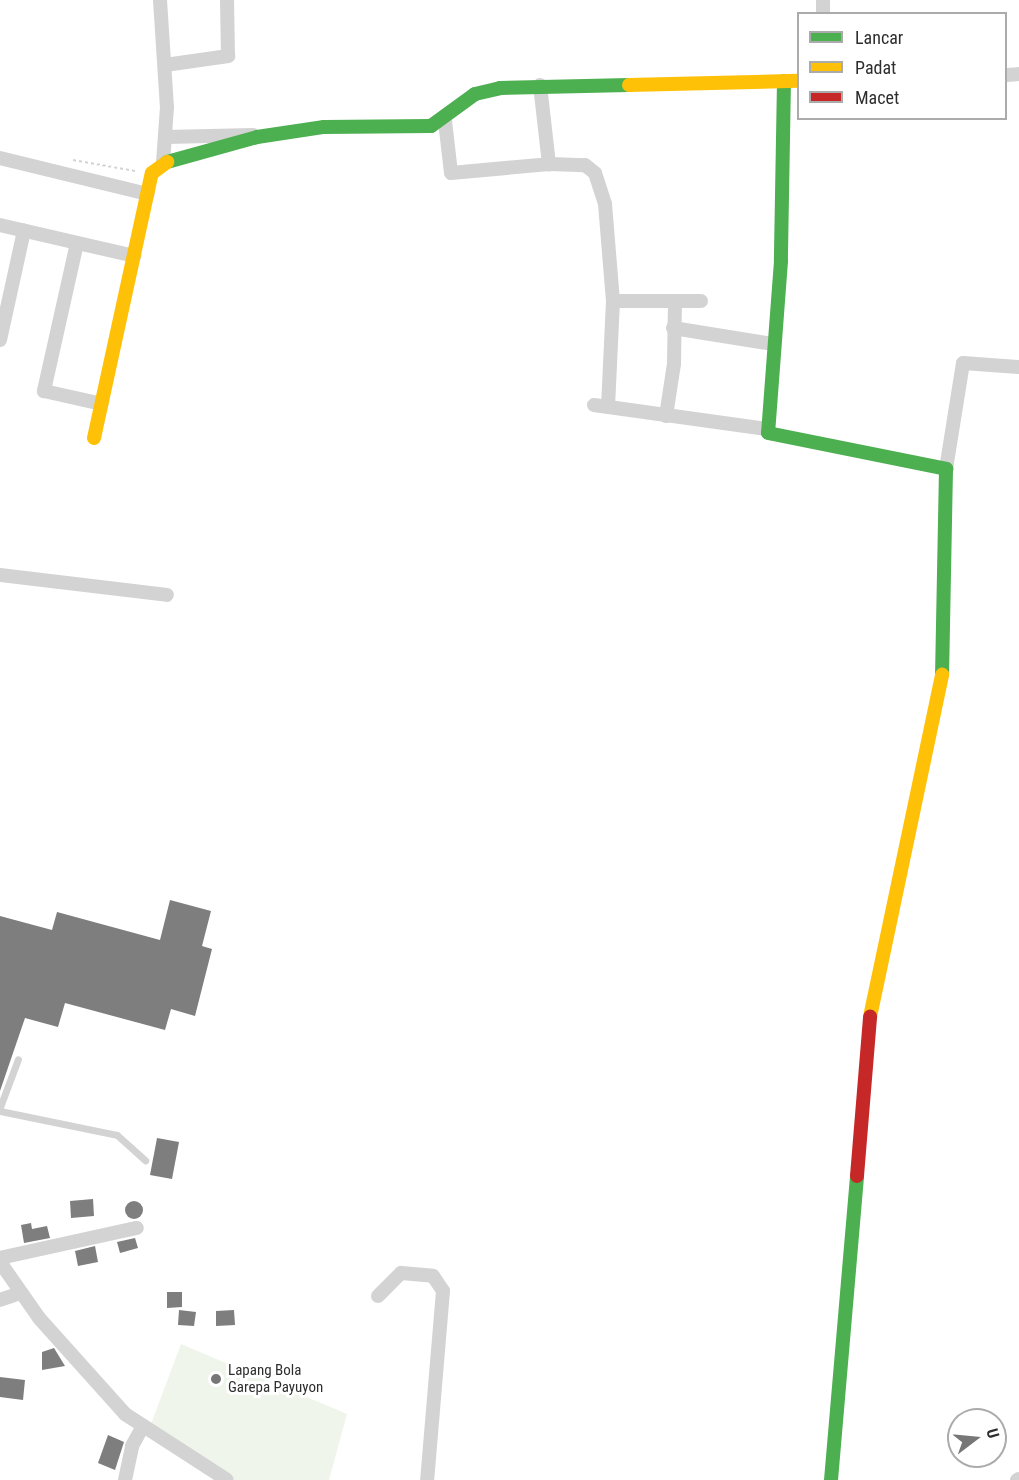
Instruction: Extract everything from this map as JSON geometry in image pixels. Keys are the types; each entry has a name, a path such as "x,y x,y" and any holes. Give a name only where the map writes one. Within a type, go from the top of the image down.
{"street":[{"path":"94,438 148,194 166,137 165,65 160,0"},
{"path":"165,65 228,56 227,0"},
{"path":"784,81 781,261 766,429 770,436 946,469"},
{"path":"158,168 258,137 324,127 431,126 445,120 475,94 540,85 797,81"},
{"path":"540,85 549,164"},
{"path":"445,120 452,173 549,164 585,165 598,181 613,301 608,407"},
{"path":"166,137 245,132 258,137"},
{"path":"0,158 148,194"},
{"path":"0,225 134,256"},
{"path":"0,340 24,231"},
{"path":"77,243 44,391 102,404"},
{"path":"613,301 701,301"},
{"path":"666,416 675,301"},
{"path":"673,328 773,344"},
{"path":"831,1480 873,986 943,670 946,469 963,363 1019,367"},
{"path":"594,405 766,429"},
{"path":"0,575 166,595"},
{"path":"137,1228 0,1260 20,1293 142,1428 227,1480"},
{"path":"378,1296 401,1273 433,1276 443,1291 427,1480"},
{"path":"0,1300 20,1293"},
{"path":"125,1480 132,1446 142,1428"}],"lane":[{"path":"18,1059 0,1109 117,1135 145,1160"}],"path":[{"path":"62,158 158,168"}],"shaded area":[{"name":"Lapang Bola Garepa Payuyon","path":"181,1344 347,1414 329,1480 234,1480 148,1432"}],"building":[{"path":"170,900 211,911 202,946 212,949 195,1016 171,1009 165,1030 65,1003 58,1027 25,1018 0,1091 0,916 52,930 57,912 160,940"},
{"path":"157,1138 179,1142 172,1179 150,1175"},
{"path":"93,1199 94,1216 71,1218 70,1201"},
{"path":"130,1201 138,1201 143,1206 141,1217 130,1219 125,1214 125,1206"},
{"path":"31,1223 32,1229 47,1226 50,1238 24,1243 21,1225"},
{"path":"135,1238 138,1248 120,1253 117,1242"},
{"path":"95,1246 98,1262 78,1266 75,1251"},
{"path":"167,1292 182,1292 182,1307 167,1308"},
{"path":"179,1310 196,1312 194,1326 178,1325"},
{"path":"234,1310 235,1325 216,1326 216,1311"},
{"path":"54,1348 65,1366 42,1370 42,1352"},
{"path":"0,1377 25,1380 23,1400 0,1397"},
{"path":"108,1435 124,1442 115,1470 98,1463"}],"traffic: fast":[{"path":"784,81 781,261 768,433 946,469 942,674"},
{"path":"167,162 257,137 324,127 431,126 475,94 500,88 629,85"},
{"path":"831,1480 857,1176"}],"traffic: slow":[{"path":"629,85 797,81"},
{"path":"94,438 152,173 167,162"},
{"path":"870,1017 942,674"}],"traffic: jam":[{"path":"857,1176 870,1017"}],"place":[{"name":"Lapang Bola Garepa Payuyon","path":"216,1379"}]}
